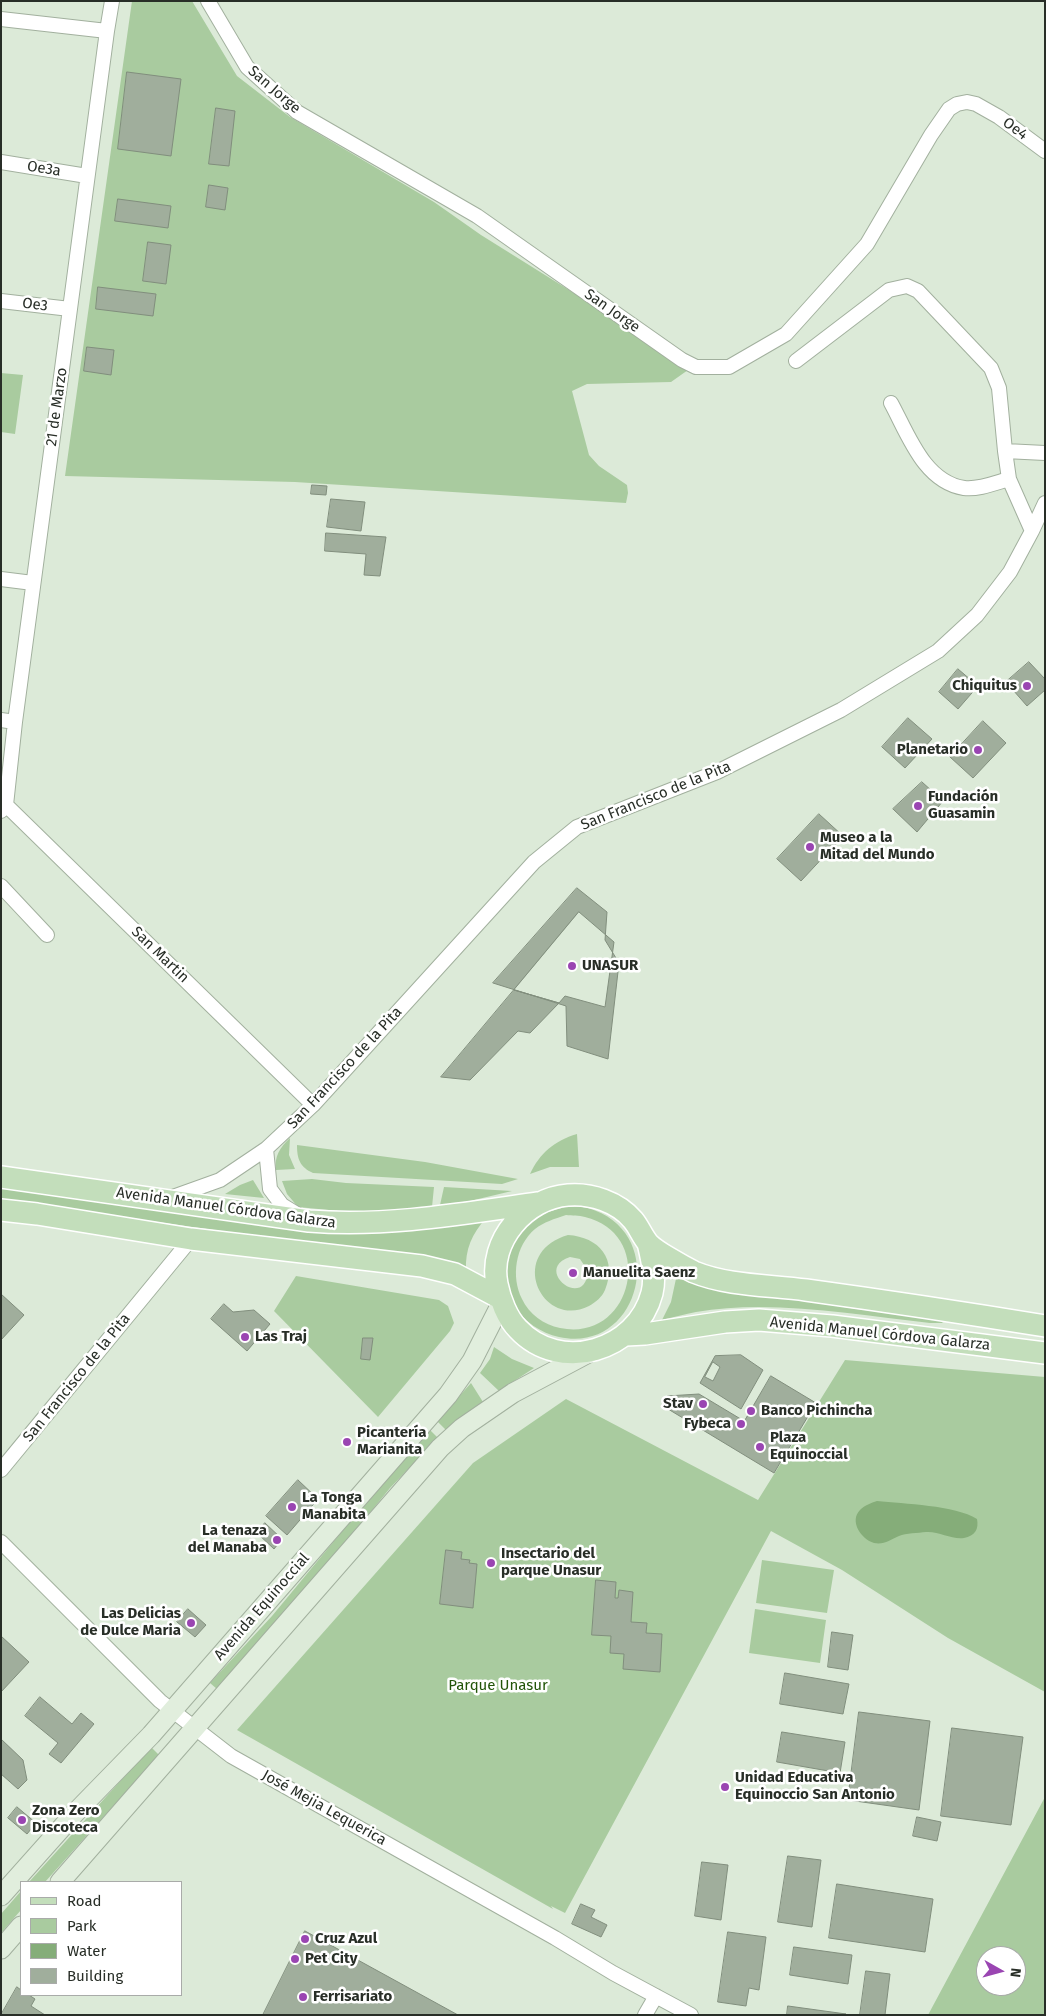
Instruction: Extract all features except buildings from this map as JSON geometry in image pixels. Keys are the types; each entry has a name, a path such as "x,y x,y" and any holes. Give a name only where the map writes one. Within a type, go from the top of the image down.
{"main road":[{"name":"Avenida Manuel Córdova Galarza","path":"1,1177 308,1221 349,1224 404,1221 541,1202"},
{"path":"568,1194 585,1195 610,1202 633,1219 648,1243 654,1268 652,1292 642,1316 626,1335 612,1344 592,1351 565,1353 540,1345 518,1329 501,1300 496,1281 496,1272 502,1244 511,1226 525,1212 541,1202 568,1194"},
{"path":"1,1210 191,1239 422,1266 455,1274 501,1300"},
{"name":"Avenida Manuel Córdova Galarza","path":"648,1243 695,1272 715,1278 1045,1326"},
{"name":"Avenida Equinoccial","path":"1,1896 74,1814 151,1735 448,1395 472,1361 501,1300"},
{"path":"955,1341 958,1313"},
{"name":"Avenida Manuel Córdova Galarza","path":"626,1335 726,1322 759,1320 832,1326 1045,1353"},
{"name":"Avenida Equinoccial","path":"61,1881 440,1448 462,1428 512,1393 592,1351"},
{"path":"1,1949 20,1927"}],"street":[{"name":"21 de Marzo","path":"4,808 8,721 33,583 112,1"},
{"name":"San Jorge","path":"208,1 247,67 297,112 477,216 682,360 696,367 729,367 786,334 867,244 931,135 949,109 957,104 966,102 984,108"},
{"path":"1,19 107,31"},
{"name":"Oe4","path":"984,108 1045,150"},
{"name":"Oe3a","path":"1,162 87,176"},
{"path":"796,361 889,290 907,286 918,291 992,368 999,388 1004,451 1009,479 1032,531"},
{"name":"Oe3","path":"1,301 70,310"},
{"path":"891,403 930,470 949,484 974,488 1009,479"},
{"path":"1004,451 1045,453"},
{"name":"San Francisco de la Pita","path":"164,1200 220,1180 266,1149 313,1105 534,862 577,827 717,772 841,710 938,651 977,615 1010,572 1045,503"},
{"path":"1,579 33,583"},
{"name":"San Martin","path":"4,808 313,1105"},
{"path":"1,886 47,935"},
{"path":"266,1149 270,1189 282,1206 308,1221"},
{"name":"San Francisco de la Pita","path":"1,1470 191,1239"},
{"name":"José Mejia Lequerica","path":"1,1542 160,1702 231,1756 691,2015"},
{"path":"645,2015 656,1996"}],"green space":[{"path":"132,1 192,1 237,76 290,117 434,202 481,235 601,310 688,370 671,382 587,384 572,391 589,455 599,466 627,485 626,503 295,482 65,476"},
{"path":"1,373 23,375 15,434 1,432"},
{"path":"577,1134 579,1167 550,1167 530,1174 543,1154 561,1140"},
{"path":"290,1138 289,1155 295,1169 276,1170 278,1152"},
{"path":"297,1145 425,1162 518,1179 502,1184 313,1173 300,1162"},
{"path":"312,1179 346,1183 434,1187 432,1207 379,1212 349,1212 298,1207 287,1194 282,1181"},
{"path":"253,1180 264,1198 225,1194 240,1185"},
{"path":"1,1186 192,1213 486,1218 470,1242 466,1271 328,1246 1,1200"},
{"path":"444,1187 512,1191 470,1201 440,1205"},
{"path":"565,1207 588,1208 614,1221 630,1241 637,1265 635,1289 625,1311 609,1328 587,1338 559,1337 546,1333 534,1326 523,1317 514,1305 508,1284 507,1273 510,1252 521,1232 536,1218","holes":["566,1215 585,1217 608,1227 622,1244 628,1264 627,1285 619,1304 605,1319 585,1328 560,1328 538,1318 522,1299 517,1281 516,1272 519,1253 528,1236 542,1224"]},
{"path":"568,1235 589,1240 603,1252 609,1269 608,1279 604,1293 596,1301 589,1306 572,1311 557,1308 545,1299 538,1286 535,1272 539,1257 549,1244","holes":["570,1257 580,1259 588,1271 585,1283 579,1288 571,1288 558,1278 556,1270 560,1263"]},
{"path":"677,1274 764,1295 945,1320 942,1323 930,1323 813,1310 754,1307 696,1312 662,1320 671,1302"},
{"path":"296,1276 439,1300 448,1306 454,1323 450,1331 378,1417 274,1311"},
{"path":"494,1347 512,1359 534,1368 499,1391 480,1373 490,1359"},
{"name":"Parque Unasur","path":"845,1360 1045,1377 1045,1692 948,1638 842,1570 771,1531 565,1913 551,1906 553,1909 237,1730 473,1463 566,1399 758,1500"},
{"path":"471,1383 483,1402 447,1431 437,1421"},
{"path":"430,1430 438,1438 390,1488 334,1557 217,1689 210,1683 272,1616 383,1482"},
{"path":"762,1560 834,1570 827,1613 756,1603"},
{"path":"755,1609 826,1620 820,1663 749,1653"},
{"path":"151,1747 159,1755 46,1881 30,1881"},
{"path":"1045,1797 1045,2015 928,2015"},
{"path":"20,1892 20,1911 1,1933 1,1914"}],"water":[{"path":"877,1501 943,1508 967,1514 977,1519 977,1529 971,1536 964,1538 926,1532 905,1534 884,1543 874,1543 861,1534 856,1524 856,1519 857,1514 862,1508"}],"place":[{"name":"Chiquitus","path":"1027,686"},
{"name":"Planetario","path":"978,750"},
{"name":"Fundación Guasamin","path":"918,806"},
{"name":"Museo a la Mitad del Mundo","path":"810,847"},
{"name":"UNASUR","path":"572,966"},
{"name":"Manuelita Saenz","path":"573,1273"},
{"name":"Las Traj","path":"245,1337"},
{"name":"Stav","path":"703,1404"},
{"name":"Banco Pichincha","path":"751,1411"},
{"name":"Fybeca","path":"741,1424"},
{"name":"Picantería Marianita","path":"347,1442"},
{"name":"Plaza Equinoccial","path":"760,1447"},
{"name":"La Tonga Manabita","path":"292,1507"},
{"name":"La tenaza del Manaba","path":"277,1540"},
{"name":"Insectario del parque Unasur","path":"491,1563"},
{"name":"Las Delicias de Dulce Maria","path":"191,1623"},
{"name":"Unidad Educativa Equinoccio San Antonio","path":"725,1787"},
{"name":"Zona Zero Discoteca","path":"22,1820"},
{"name":"Cruz Azul","path":"305,1939"},
{"name":"Pet City","path":"295,1959"},
{"name":"Ferrisariato","path":"303,1997"}]}
